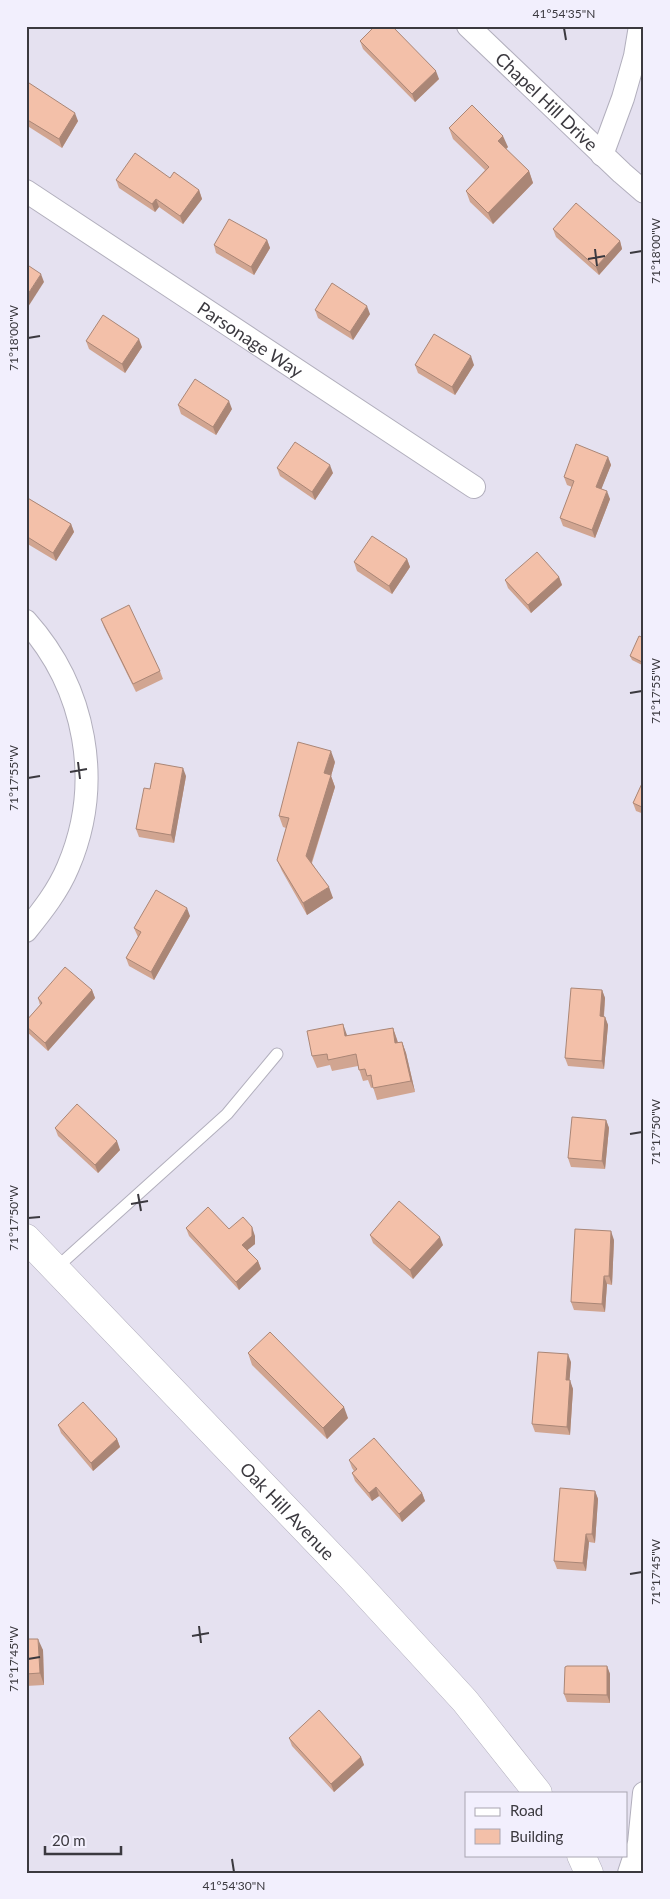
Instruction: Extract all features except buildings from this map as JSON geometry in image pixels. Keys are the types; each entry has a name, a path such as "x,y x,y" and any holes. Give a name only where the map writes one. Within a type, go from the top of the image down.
{"main road":[{"name":"Oak Hill Avenue","path":"26,1238 143,1361 244,1463 366,1593 465,1701 537,1792"},
{"path":"582,1856 590,1873"}],"street":[{"name":"Chapel Hill Drive","path":"468,26 602,155 644,192"},
{"name":"Chapel Hill Drive","path":"602,155 623,98 635,56 640,26"},
{"name":"Parsonage Way","path":"26,191 474,487"},
{"path":"26,621 53,654 74,700 84,740 87,774 86,799 76,848 57,888 26,931"},
{"path":"629,1873 639,1843 644,1793"}],"lane":[{"path":"56,1268 227,1114 277,1054"}]}
